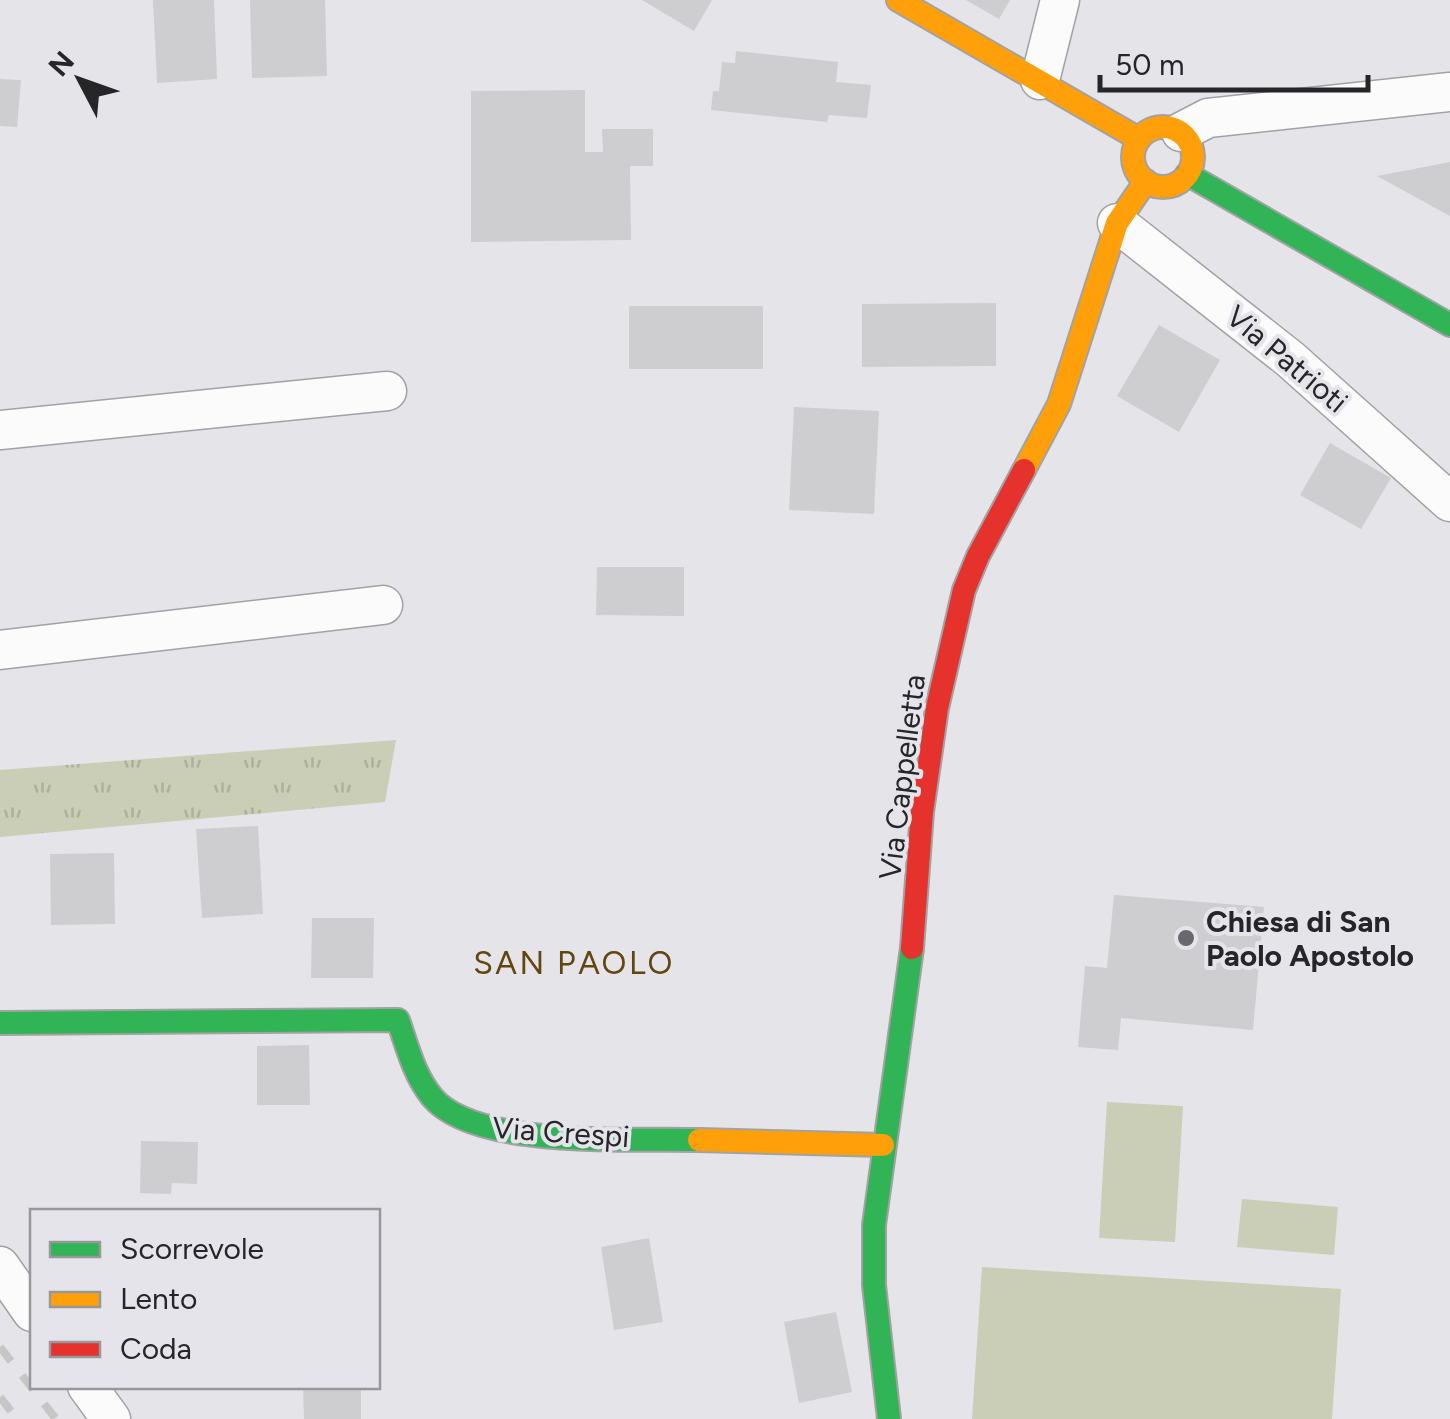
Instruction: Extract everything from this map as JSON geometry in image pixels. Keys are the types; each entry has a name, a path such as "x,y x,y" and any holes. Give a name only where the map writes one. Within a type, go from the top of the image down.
{"street":[{"path":"898,0 1139,139"},
{"path":"1040,80 1060,0"},
{"path":"1181,132 1208,118 1450,92"},
{"path":"1158,127 1181,132 1193,152 1188,174 1168,186 1146,181 1134,162 1139,139 1158,127"},
{"path":"1188,174 1450,325"},
{"name":"Via Cappelletta","path":"889,1419 874,1285 874,1224 882,1145 910,974 928,760 964,590 1059,404 1117,223 1146,181"},
{"name":"Via Patrioti","path":"1117,223 1290,358 1450,502"},
{"path":"0,430 387,391"},
{"path":"0,650 383,605"},
{"name":"Via Crespi","path":"0,1023 398,1020 416,1075 434,1100 459,1120 487,1130 882,1145"},
{"path":"0,1266 30,1309"},
{"path":"89,1389 111,1419"}],"green space":[{"path":"396,740 385,802 0,837 0,770"},
{"path":"1107,1102 1183,1106 1175,1242 1099,1238"},
{"path":"1242,1199 1338,1207 1334,1255 1237,1247"},
{"path":"982,1267 1341,1289 1332,1419 972,1419"}],"building":[{"path":"153,0 214,0 217,79 157,83"},
{"path":"250,0 325,0 327,76 252,78"},
{"path":"642,0 712,0 694,31"},
{"path":"966,0 1010,0 999,19"},
{"path":"736,51 838,62 836,82 871,85 867,118 829,115 827,122 711,110 713,91 719,91 722,62 735,63"},
{"path":"0,79 21,80 17,127 0,126"},
{"path":"585,90 585,152 603,152 602,129 653,129 653,166 630,166 631,240 471,242 471,91"},
{"path":"1450,162 1450,216 1377,176"},
{"path":"996,303 996,366 862,367 862,304"},
{"path":"629,306 763,306 763,369 629,369"},
{"path":"1159,325 1220,360 1179,432 1117,396"},
{"path":"794,407 879,411 874,514 789,510"},
{"path":"1330,443 1391,478 1361,529 1300,495"},
{"path":"597,567 684,567 684,616 596,615"},
{"path":"258,826 263,914 202,918 196,829"},
{"path":"114,853 115,924 51,925 50,854"},
{"name":"Chiesa di San Paolo Apostolo","path":"1114,895 1264,907 1253,1030 1121,1018 1118,1050 1078,1047 1085,966 1107,968"},
{"path":"312,918 374,918 373,978 311,978"},
{"path":"309,1045 310,1105 257,1105 257,1046"},
{"path":"141,1141 198,1142 197,1184 172,1183 171,1194 140,1193"},
{"path":"649,1238 663,1322 614,1330 601,1247"},
{"path":"836,1312 852,1392 799,1403 784,1322"},
{"path":"303,1389 361,1389 361,1419 304,1419"}],"railway":[{"path":"0,1347 30,1386"},
{"path":"33,1389 56,1419"},
{"path":"0,1397 17,1419"}],"traffic: fast":[{"path":"1187,174 1450,325"},
{"path":"889,1419 874,1285 874,1225 912,948"},
{"path":"0,1023 398,1020 420,1079 432,1097 453,1114 518,1133 699,1140"}],"traffic: slow":[{"path":"898,0 1139,139"},
{"path":"1163,127 1184,136 1193,157 1184,178 1163,187 1142,178 1133,157 1142,136 1163,127"},
{"path":"1024,470 1059,404 1117,223 1146,181"},
{"path":"699,1140 883,1145"}],"traffic: jam":[{"path":"912,948 922,812 937,708 964,590 1024,470"}],"place":[{"name":"Chiesa di San Paolo Apostolo","path":"1186,938"}],"district":[{"name":"SAN PAOLO","path":"574,963"}]}
